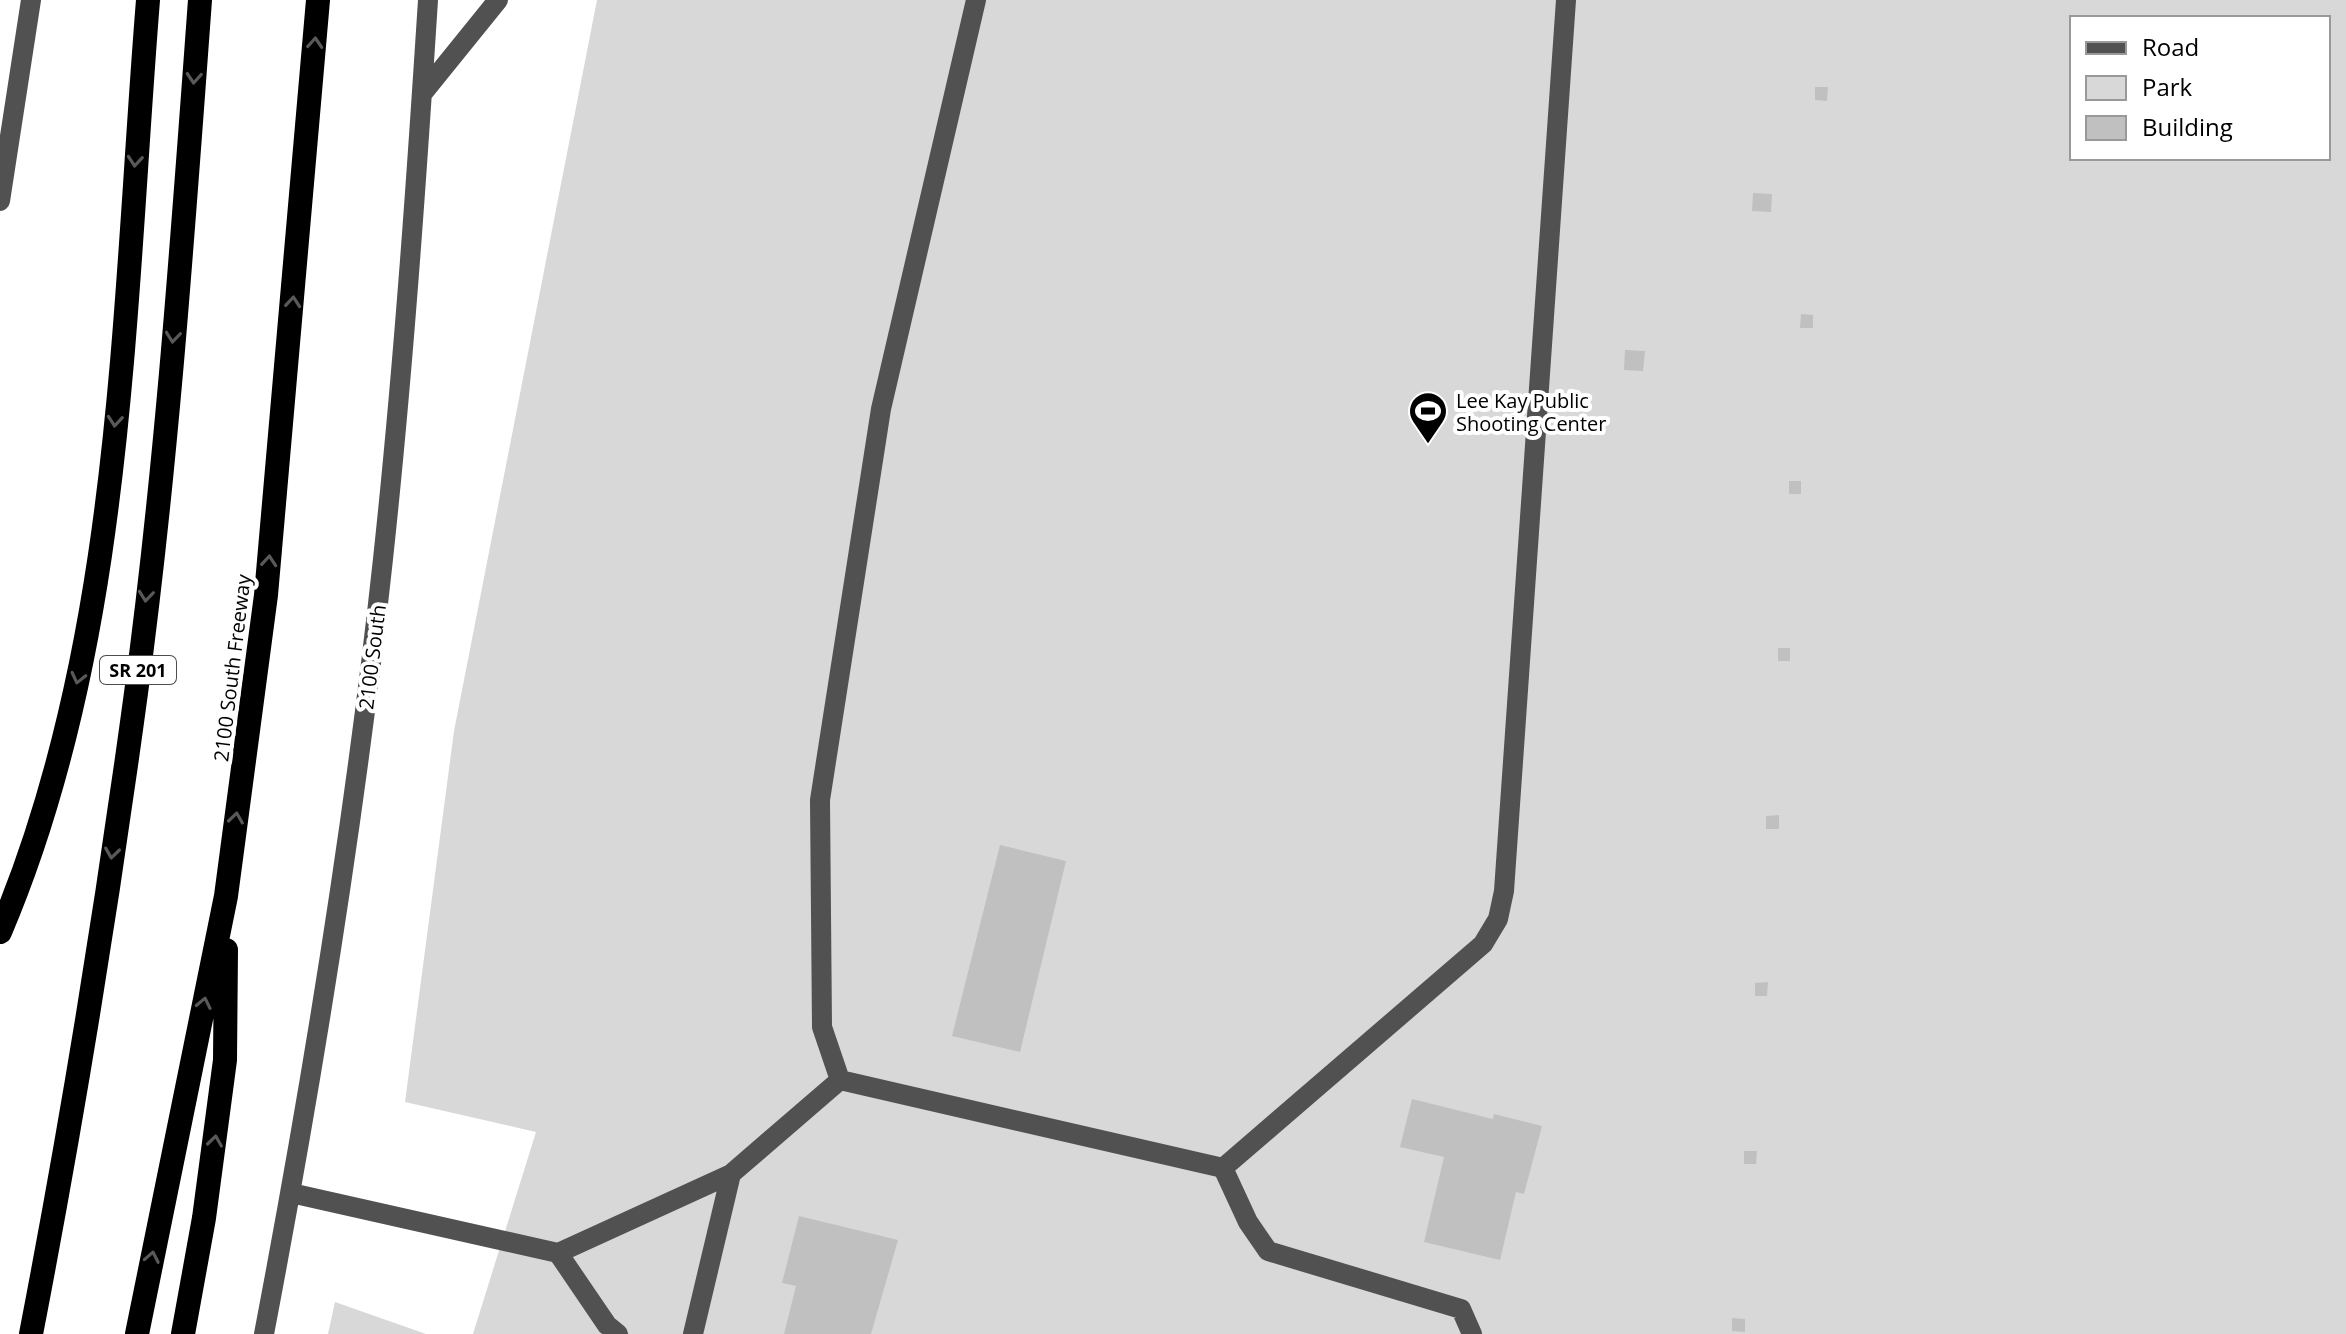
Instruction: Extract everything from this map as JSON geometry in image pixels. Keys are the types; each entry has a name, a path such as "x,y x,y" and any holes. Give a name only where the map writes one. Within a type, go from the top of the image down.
{"highway":[{"path":"0,932 38,828 65,734 96,584 114,432 148,0"},
{"name":"SR 201","path":"31,1334 107,886 136,691 184,224 200,0"},
{"name":"2100 South Freeway","path":"137,1334 226,896 266,595 318,0"},
{"path":"183,1334 204,1218 225,1060 226,896"}],"street":[{"path":"0,201 31,0"},
{"name":"2100 South","path":"264,1334 291,1193 345,862 381,577 413,250 428,0"},
{"path":"422,94 498,0"},
{"path":"840,1080 822,1027 820,800 881,409 976,0"},
{"path":"1223,1168 1483,944 1493,932 1503,905 1566,0"},
{"path":"840,1080 1223,1168"},
{"path":"291,1193 558,1253 731,1174 840,1080"},
{"path":"1223,1168 1248,1222 1268,1251 1461,1309 1472,1334"},
{"path":"693,1334 731,1174"},
{"path":"558,1253 607,1325 618,1334"}],"green space":[{"name":"Lee Kay Public Shooting Center","path":"597,0 2346,0 2346,1334 473,1334 536,1132 405,1102 454,731"},
{"path":"335,1302 426,1334 328,1334"}],"building":[{"path":"1815,87 1828,87 1827,101 1815,100"},
{"path":"1753,193 1772,194 1771,212 1752,211"},
{"path":"1801,314 1813,315 1813,328 1800,328"},
{"path":"1625,350 1645,351 1643,371 1624,370"},
{"path":"1789,481 1801,481 1801,494 1789,494"},
{"path":"1778,648 1790,648 1790,661 1778,661"},
{"path":"1779,815 1779,829 1766,829 1766,816"},
{"path":"1000,845 1066,861 1020,1052 952,1036"},
{"path":"1768,982 1767,996 1755,996 1755,983"},
{"path":"1412,1099 1493,1119 1494,1114 1542,1126 1524,1194 1516,1192 1500,1260 1424,1242 1444,1157 1400,1147"},
{"path":"1744,1151 1757,1151 1756,1164 1744,1164"},
{"path":"799,1216 898,1240 871,1334 784,1334 796,1286 782,1283"},
{"path":"1732,1318 1745,1319 1745,1332 1732,1331"}],"place":[{"name":"Lee Kay Public Shooting Center","path":"1428,445"}]}
